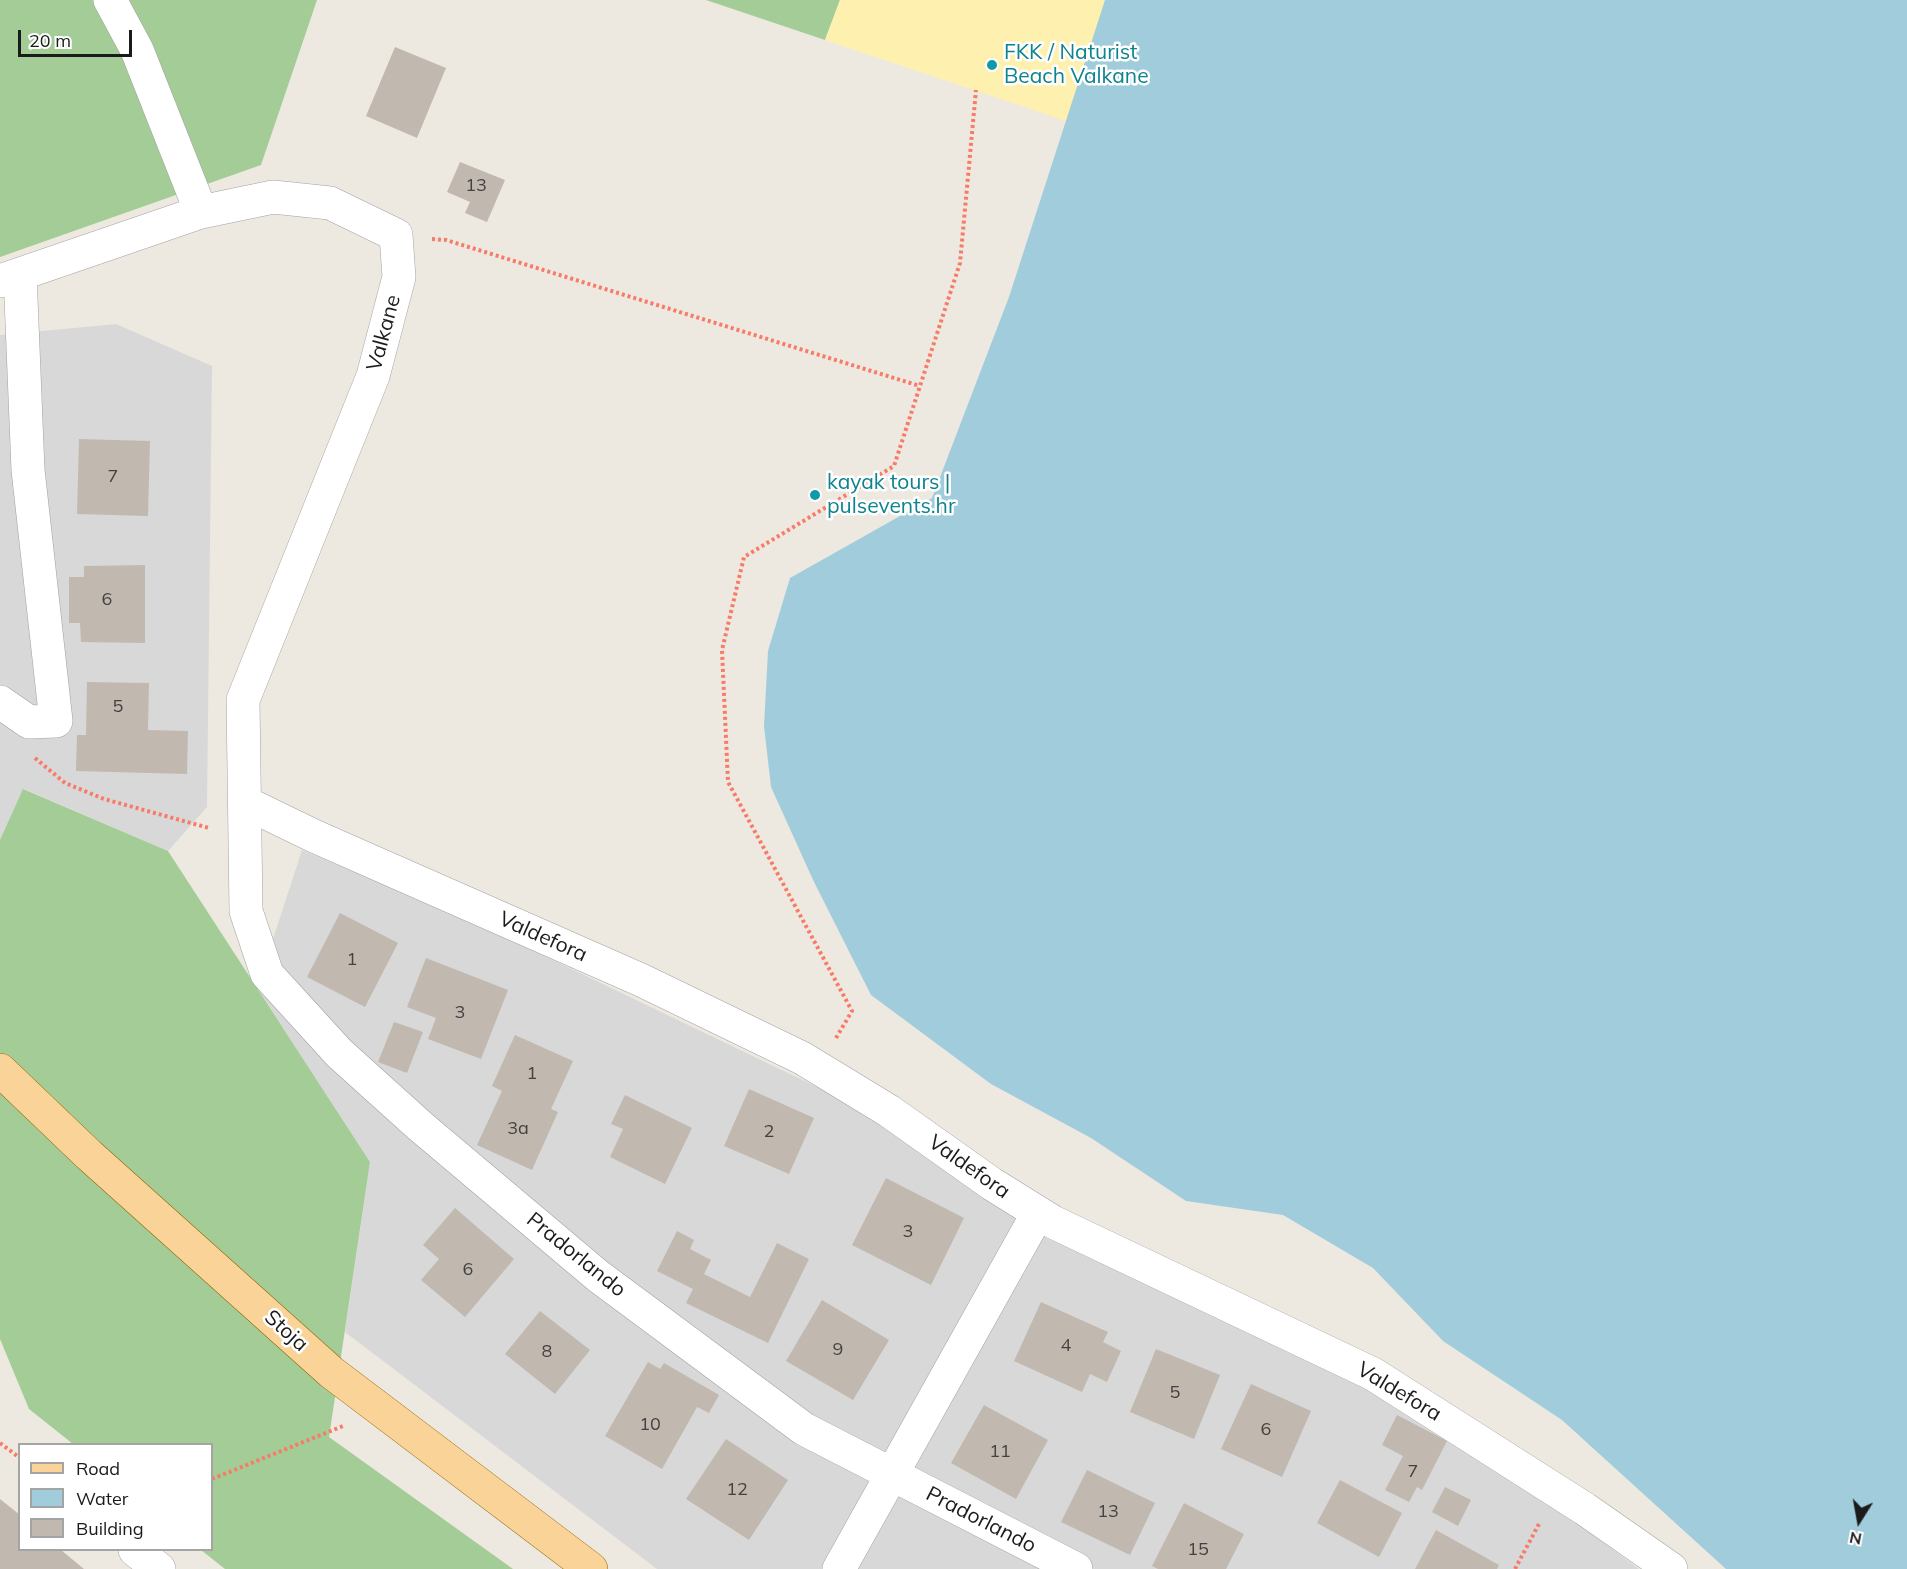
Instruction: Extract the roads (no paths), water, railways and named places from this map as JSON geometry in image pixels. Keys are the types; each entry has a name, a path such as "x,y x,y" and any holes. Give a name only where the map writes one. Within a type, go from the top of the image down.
{"main road":[{"name":"Stoja","path":"0,1070 89,1155 332,1372 591,1569"}],"street":[{"path":"0,702 30,723 56,721 28,470 10,277 201,212 137,50 110,0"},
{"name":"Valkane","path":"201,212 273,197 330,203 396,235 399,277 373,376 243,700 246,803"},
{"name":"Pradorlando","path":"246,803 246,911 267,974 339,1053 420,1126 598,1276 804,1429 1076,1569"},
{"name":"Valdefora","path":"246,803 314,836 641,980 819,1068 890,1111 992,1184 1038,1213 1373,1374 1557,1491 1671,1569"},
{"path":"839,1569 894,1475 1038,1213"},
{"path":"136,1551 159,1569"}],"water":[{"path":"1105,0 1907,0 1907,1569 1726,1569 1562,1420 1443,1341 1373,1268 1283,1215 1186,1201 1091,1138 991,1084 871,995 814,882 771,787 764,726 768,651 790,578 932,498 1009,297"}],"place":[{"name":"FKK / Naturist Beach Valkane","path":"992,65"},
{"name":"kayak tours | pulsevents.hr","path":"815,495"}]}
